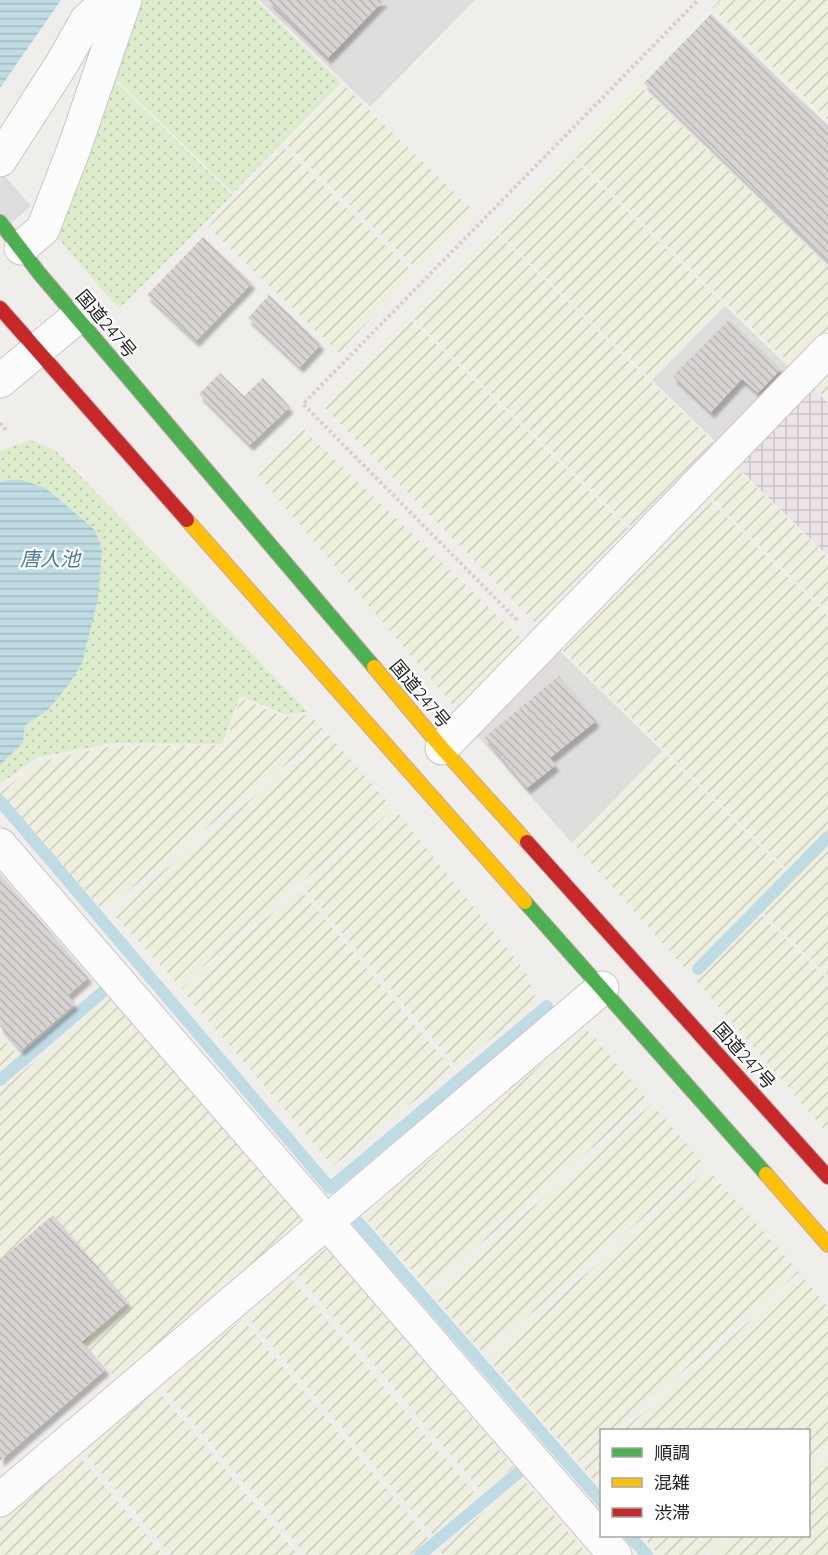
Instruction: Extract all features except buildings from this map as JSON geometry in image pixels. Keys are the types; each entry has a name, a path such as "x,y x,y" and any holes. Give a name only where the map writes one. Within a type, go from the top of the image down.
{"highway":[{"name":"国道247号","path":"9,233 39,273 442,748 828,1177"},
{"path":"0,308 828,1245"}],"street":[{"path":"0,160 63,62 86,21 108,0"},
{"path":"9,233 43,229 58,194 125,0"},
{"path":"0,381 76,317"},
{"path":"442,748 828,350"},
{"path":"0,845 615,1555"},
{"path":"0,1500 602,988"}],"path":[{"path":"541,644 303,404 698,0"},
{"path":"0,423 6,430"}],"shaded area":[{"path":"259,0 475,0 370,107"},
{"path":"725,306 791,369 718,444 652,380"},
{"path":"813,388 828,403 828,556 736,466"},
{"path":"557,648 662,751 572,843 474,732"}],"green space":[{"path":"139,0 256,0 341,83 233,193 111,74"},
{"path":"720,0 828,0 828,120 712,8"},
{"path":"110,76 232,195 119,309 52,231"},
{"path":"342,84 474,211 417,269 285,143"},
{"path":"638,84 828,267 828,331 793,367 571,153"},
{"path":"282,146 413,272 339,353 208,227"},
{"path":"569,155 723,304 651,379 496,230"},
{"path":"495,232 717,446 634,530 412,317"},
{"path":"410,319 632,532 539,627 324,407"},
{"path":"828,373 828,400 814,387"},
{"path":"303,429 525,642 458,711 256,473"},
{"path":"30,440 56,451 308,712 285,714 240,696 222,744 112,743 38,757 0,784 0,765 23,743 25,725 47,711 95,530 47,489 6,480 0,482 0,451"},
{"path":"735,467 828,558 828,612 708,495"},
{"path":"706,497 828,616 828,832 789,871 558,646"},
{"path":"241,698 284,717 310,715 326,732 103,911 0,797 0,793 38,762 112,746 225,745"},
{"path":"329,735 391,806 180,986 112,913"},
{"path":"664,752 787,873 689,973 574,844"},
{"path":"394,808 525,971 537,1001 457,1067 303,887"},
{"path":"828,843 828,976 761,911"},
{"path":"300,890 453,1070 333,1166 181,989"},
{"path":"759,913 828,980 828,1134 694,978"},
{"path":"111,996 304,1219 117,1380 95,1354 83,1364 0,1268 0,1091"},
{"path":"585,1027 648,1100 428,1289 364,1216"},
{"path":"0,1035 18,1056 0,1071"},
{"path":"652,1104 705,1165 484,1354 432,1294"},
{"path":"708,1169 799,1272 616,1429 600,1429 600,1443 578,1462 488,1358"},
{"path":"327,1248 514,1467 483,1493 296,1273"},
{"path":"802,1276 828,1307 828,1449 810,1465 810,1429 624,1429"},
{"path":"291,1278 478,1497 433,1535 246,1315"},
{"path":"242,1319 429,1539 410,1555 306,1555 162,1387"},
{"path":"157,1390 298,1555 171,1555 84,1452"},
{"path":"600,1450 600,1488 582,1466"},
{"path":"828,1455 828,1555 711,1555 733,1537 810,1537 810,1471"},
{"path":"79,1456 163,1555 0,1555 0,1523"},
{"path":"523,1479 588,1555 444,1555 439,1550"},
{"path":"643,1537 727,1537 705,1555 659,1555"}],"water":[{"path":"0,0 61,0 0,88"},
{"name":"唐人池","path":"23,480 47,489 95,530 102,551 98,599 82,663 69,684 47,711 25,725 23,743 0,765 0,482"}],"pier":[{"path":"0,171 31,206 0,233"}],"waterway":[{"path":"0,801 330,1188 547,1006"},
{"path":"698,969 828,837"},
{"path":"0,1080 105,990"},
{"path":"358,1222 600,1500"},
{"path":"420,1555 518,1473"},
{"path":"631,1537 647,1555"}],"traffic: fast":[{"path":"0,222 39,273 374,667"},
{"path":"525,902 766,1174"}],"traffic: slow":[{"path":"187,520 525,902"},
{"path":"374,667 442,748 527,842"},
{"path":"766,1174 828,1245"}],"traffic: jam":[{"path":"0,308 187,520"},
{"path":"527,842 828,1177"}]}
